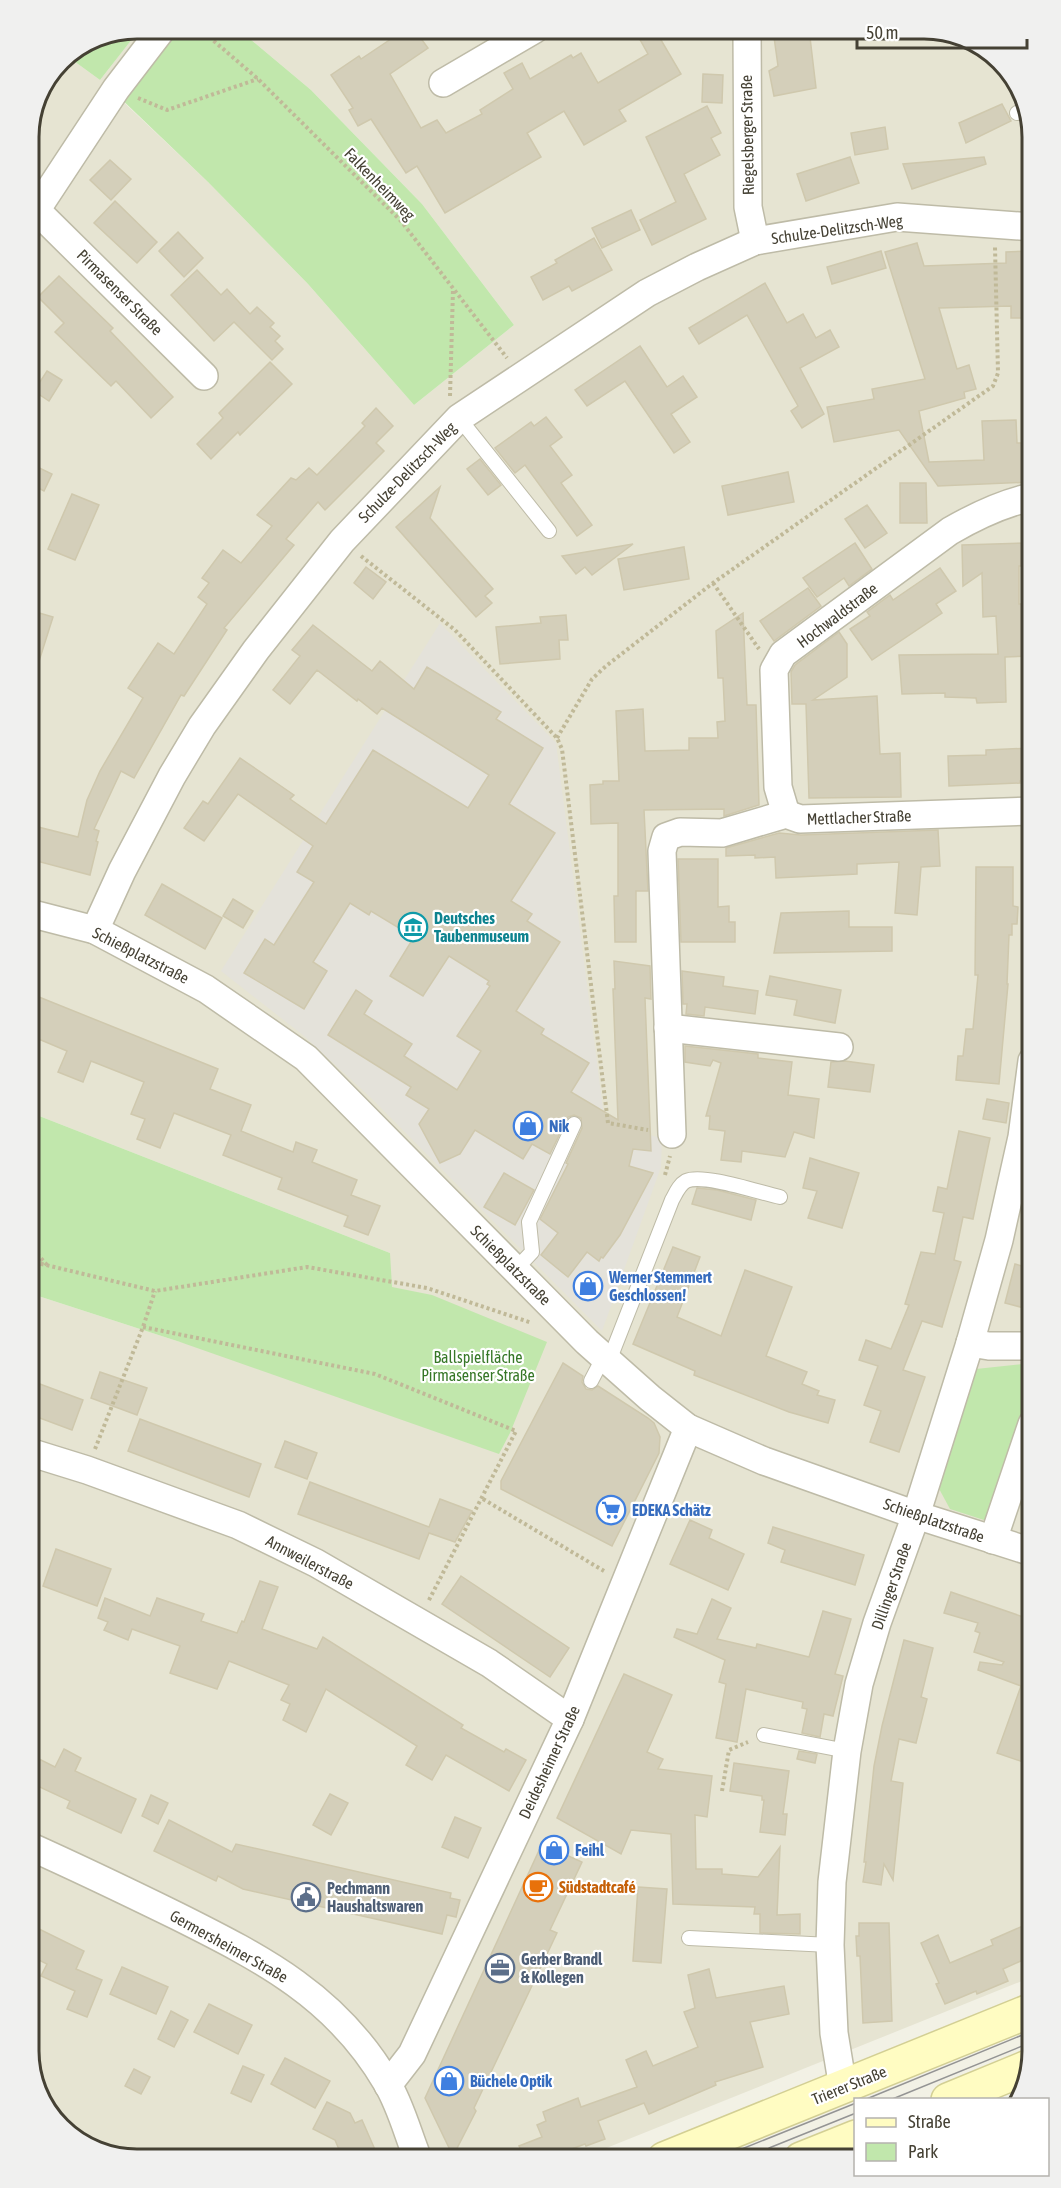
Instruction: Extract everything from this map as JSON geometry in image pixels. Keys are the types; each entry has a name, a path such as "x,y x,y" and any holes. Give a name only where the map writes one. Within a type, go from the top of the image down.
{"main road":[{"name":"Trierer Straße","path":"689,2149 1022,2014"},
{"path":"953,2098 1020,2070"},
{"path":"826,2149 854,2137"}],"street":[{"name":"Pirmasenser Straße","path":"39,200 154,39"},
{"path":"443,83 518,39"},
{"name":"Riegelsberger Straße","path":"747,39 748,207 755,241"},
{"name":"Schulze-Delitzsch-Weg","path":"95,930 122,871 166,787 202,726 256,650 342,541 454,422 647,293 755,241 897,217 1022,226"},
{"name":"Pirmasenser Straße","path":"39,219 204,376"},
{"name":"Hochwaldstraße","path":"774,670 783,654 950,531 975,516 1022,499"},
{"path":"774,670 778,787 786,814"},
{"name":"Mettlacher Straße","path":"672,1134 662,850 666,837 680,832 722,833 786,814 800,819 1022,811"},
{"name":"Schießplatzstraße","path":"39,916 95,930 206,989 306,1058 607,1359 650,1398 688,1428 764,1461 916,1515 1022,1549"},
{"path":"668,1028 838,1047"},
{"name":"Dillinger Straße","path":"843,2088 834,2033 830,1945 832,1882 847,1750 859,1684 877,1623 916,1515 970,1343 999,1240 1022,1137"},
{"path":"970,1343 990,1346 1022,1346"},
{"name":"Deidesheimer Straße","path":"388,2085 412,2054 570,1719 688,1428"},
{"path":"993,1540 1022,1454"},
{"name":"Annweilerstraße","path":"39,1455 87,1470 238,1525 316,1563 489,1663 570,1719"},
{"name":"Germersheimer Straße","path":"39,1851 216,1936 279,1971 316,1997 352,2034 388,2085 414,2149"}],"lane":[{"path":"454,422 549,531"},
{"path":"516,1269 532,1252 529,1222 574,1124"},
{"path":"591,1381 607,1359 680,1185 688,1180 705,1179 780,1197"},
{"path":"764,1735 847,1750"},
{"path":"689,1938 830,1945"}],"path":[{"name":"Falkenheimweg","path":"213,39 258,79 401,220 520,376"},
{"path":"116,89 167,110 258,79"},
{"path":"557,738 592,680 606,666 713,583 993,386 998,373 995,225"},
{"path":"453,288 454,422"},
{"path":"342,541 455,630 557,738 562,749 608,1123 672,1134"},
{"path":"713,583 774,670"},
{"path":"39,1256 48,1266"},
{"path":"39,1264 155,1291 307,1267 427,1288 534,1324"},
{"path":"87,1470 155,1291"},
{"path":"143,1327 375,1374 516,1431 483,1499 417,1621"},
{"path":"483,1499 626,1584"},
{"path":"722,1791 729,1750 764,1735"}],"shaded area":[{"path":"164,39 115,94 208,182 308,284 414,405 514,325 422,204 311,90 250,39 930,39 955,44 984,59 1002,77 1009,88 1020,118 1022,137 1022,1981 604,2149 131,2149 106,2144 72,2125 52,2100 41,2070 39,2051 39,1296 180,1342 348,1362 390,1253 39,1116 39,131 42,112 49,94 59,77 72,63 74,61 100,80 132,40"},
{"path":"440,623 556,743 605,1125 662,1138 661,1167 602,1331 371,1098 304,1036 221,971"}],"green space":[{"path":"164,39 250,39 311,90 422,204 514,325 414,405 308,284 208,182 115,93"},
{"path":"132,40 100,80 74,61 100,46"},
{"name":"Ballspielfläche Pirmasenser Straße","path":"39,1116 390,1253 392,1287 432,1295 547,1342 510,1433 499,1454 180,1342 39,1296"},
{"path":"1022,1364 1022,1414 987,1521 950,1509 937,1485 976,1369"}],"building":[{"path":"391,39 421,39 428,48 390,74 421,128 437,120 446,133 482,114 480,110 513,89 504,73 522,63 530,79 571,55 573,58 581,53 598,83 648,54 640,39 663,39 661,40 681,74 619,110 626,121 584,145 564,111 527,133 541,157 445,213 417,166 406,173 371,119 358,126 349,110 353,108 331,75 359,56 361,59"},
{"path":"774,39 810,39 816,88 774,96 769,71 778,66"},
{"path":"703,74 723,75 722,103 702,102"},
{"path":"1002,104 1011,121 966,143 959,123"},
{"path":"707,106 721,133 711,138 720,155 684,174 706,219 652,245 640,220 676,202 646,137"},
{"path":"885,127 888,149 855,155 851,133"},
{"path":"850,157 859,183 806,201 797,174"},
{"path":"984,157 986,164 912,189 903,164"},
{"path":"110,160 131,179 111,200 90,180"},
{"path":"115,201 157,242 137,263 94,223"},
{"path":"631,210 640,230 602,248 592,228"},
{"path":"178,232 203,258 184,277 159,251"},
{"path":"594,238 612,270 572,291 569,286 543,300 531,277 557,263 555,260"},
{"path":"917,243 924,266 1006,263 1006,252 1022,251 1022,318 1011,318 1011,306 939,308 957,369 969,365 976,389 964,392 965,398 919,411 929,462 984,460 982,421 1016,420 1017,443 1022,443 1022,482 938,486 899,430 834,442 827,407 874,399 872,389 925,379 885,252"},
{"path":"881,251 886,268 832,284 827,267"},
{"path":"197,270 221,295 227,289 250,314 257,307 274,323 270,327 280,336 275,341 283,349 272,360 234,322 214,341 171,295"},
{"path":"59,276 113,328 110,331 173,397 151,418 116,381 111,386 55,332 64,323 39,296"},
{"path":"765,283 787,323 803,314 816,338 830,330 839,347 800,368 824,414 802,428 791,411 798,406 747,315 699,344 689,328"},
{"path":"640,346 667,387 683,376 697,397 671,414 690,442 674,453 625,381 587,406 575,390"},
{"path":"270,362 292,384 240,435 238,432 211,459 197,444 223,418 219,413"},
{"path":"47,371 62,380 49,401 39,394 39,383"},
{"path":"376,408 393,426 376,443 384,451 325,510 318,502 286,539 294,545 224,628 227,630 184,696 181,695 134,778 121,771 94,829 99,831 90,875 39,862 39,827 78,837 87,800 100,771 143,698 128,688 158,643 174,654 207,604 198,597 209,583 202,578 223,550 241,563 272,526 257,515 291,478 296,480 309,468 317,475 365,426 362,423"},
{"path":"546,417 562,437 550,446 572,475 561,483 592,525 577,536 525,465 515,473 495,448 531,422 534,426"},
{"path":"480,459 501,485 488,495 467,469"},
{"path":"39,468 52,474 44,491 39,488"},
{"path":"788,472 794,502 728,515 722,486"},
{"path":"900,483 926,483 927,523 900,523"},
{"path":"440,487 430,518 493,589 485,596 492,603 476,617 396,527"},
{"path":"72,494 99,505 75,560 48,549"},
{"path":"867,505 887,533 865,548 845,519"},
{"path":"855,543 872,569 849,586 844,578 817,597 803,578"},
{"path":"1022,543 1022,566 1019,566 1019,604 1022,604 1022,656 1005,657 1006,702 977,703 976,698 945,697 945,693 902,694 899,655 998,654 996,616 983,617 982,573 963,586 962,545"},
{"path":"633,544 592,575 585,567 576,574 562,556"},
{"path":"684,547 689,579 624,590 618,559"},
{"path":"366,567 386,582 373,599 354,583"},
{"path":"940,568 956,591 936,604 942,613 872,660 850,629 870,616 867,612 890,595 893,600"},
{"path":"808,588 821,606 774,641 760,621"},
{"path":"39,613 53,617 39,661"},
{"path":"743,613 747,705 756,705 759,805 724,816 724,809 644,810 648,891 636,891 636,942 615,942 614,896 618,896 618,823 591,824 590,785 603,784 603,781 619,781 616,711 643,709 645,751 689,750 689,738 718,738 717,722 725,721 723,678 718,678 716,631"},
{"path":"566,615 568,640 559,640 560,659 500,664 496,627 541,623 540,617"},
{"path":"313,625 372,671 380,661 414,689 427,667 501,712 496,719 543,748 509,804 555,833 511,901 532,914 527,921 560,942 516,1011 544,1029 541,1034 589,1063 571,1092 618,1120 614,961 650,966 651,999 645,998 651,1151 633,1149 629,1166 653,1173 620,1235 603,1258 601,1257 599,1261 587,1252 568,1277 541,1255 558,1233 540,1219 568,1164 566,1163 582,1128 581,1118 574,1115 568,1117 550,1154 532,1144 523,1159 475,1130 460,1154 440,1163 419,1124 429,1109 406,1095 411,1087 328,1035 356,990 372,1001 364,1014 412,1044 404,1056 457,1090 481,1051 457,1036 490,986 487,984 489,981 449,956 423,996 390,976 414,937 371,911 369,915 350,903 313,962 327,971 304,1009 244,973 265,939 274,945 314,882 297,872 313,846 238,794 204,841 184,828 203,801 208,804 240,758 294,795 290,799 326,824 373,750 468,808 489,775 382,708 377,714 317,670 290,704 273,690 300,656 292,650"},
{"path":"839,632 847,644 847,677 813,700 877,696 880,754 900,753 901,797 809,798 806,704 792,704 791,672 795,665"},
{"path":"1022,748 1022,781 1020,783 949,786 948,756 986,755 986,750"},
{"path":"938,830 940,866 921,867 917,915 895,913 899,862 857,864 857,874 776,878 775,857 726,856 726,848 779,833 801,835"},
{"path":"678,859 718,859 718,907 729,906 729,922 735,922 735,942 681,942"},
{"path":"976,867 1013,867 1013,906 1018,907 1017,924 1012,924 1012,935 1009,935 1008,984 999,1084 956,1080 958,1056 963,1056 966,1029 973,1029 978,975 975,975"},
{"path":"162,884 222,918 205,949 145,915"},
{"path":"233,899 253,911 243,928 223,916"},
{"path":"849,911 849,927 892,927 892,951 774,953 781,913"},
{"path":"682,971 724,977 723,986 758,991 755,1014 705,1007 704,1016 686,1014 687,1004 683,1004"},
{"path":"770,976 841,990 835,1023 794,1015 797,1000 766,995"},
{"path":"39,997 218,1069 210,1089 251,1105 241,1131 293,1152 296,1142 317,1150 312,1162 357,1180 351,1195 380,1206 368,1235 344,1226 348,1216 278,1189 282,1178 223,1155 231,1135 174,1113 160,1148 137,1139 145,1119 131,1114 144,1082 91,1061 83,1082 58,1072 67,1051 39,1039"},
{"path":"685,1046 758,1054 758,1058 792,1062 788,1095 819,1099 814,1138 794,1132 785,1157 742,1151 741,1162 721,1160 725,1131 709,1129 710,1116 706,1116 721,1063 713,1060 710,1066 685,1062"},
{"path":"845,1061 874,1065 870,1092 828,1087 831,1062"},
{"path":"987,1099 1009,1103 1006,1123 983,1119"},
{"path":"959,1131 990,1138 973,1219 963,1217 954,1260 961,1262 942,1327 922,1321 903,1370 925,1377 899,1452 870,1442 881,1411 864,1405 878,1366 859,1360 866,1340 891,1349 909,1305 905,1304 921,1252 935,1254 944,1213 933,1211 938,1187 947,1189"},
{"path":"810,1158 859,1173 842,1228 808,1218 817,1191 803,1188"},
{"path":"504,1173 534,1190 515,1225 484,1207"},
{"path":"697,1188 717,1190 756,1200 751,1220 692,1204"},
{"path":"673,1247 700,1257 677,1317 721,1336 745,1270 792,1287 766,1356 807,1372 802,1384 819,1391 817,1395 835,1400 828,1423 789,1412 694,1375 695,1371 633,1344"},
{"path":"1015,1264 1022,1266 1022,1307 1005,1303"},
{"path":"563,1363 583,1376 582,1382 586,1389 592,1390 598,1386 648,1418 654,1423 660,1437 659,1453 612,1546 501,1489 501,1481"},
{"path":"100,1372 147,1388 137,1415 91,1398"},
{"path":"39,1384 83,1400 72,1430 39,1418"},
{"path":"140,1419 261,1464 249,1497 128,1451"},
{"path":"285,1441 317,1453 307,1479 275,1467"},
{"path":"310,1482 429,1527 440,1499 472,1511 455,1542 429,1533 419,1559 298,1514"},
{"path":"690,1520 712,1530 709,1538 744,1554 728,1590 670,1564"},
{"path":"773,1527 864,1555 855,1585 781,1562 785,1550 768,1543"},
{"path":"56,1549 111,1569 97,1606 43,1586"},
{"path":"461,1576 569,1648 550,1677 442,1604"},
{"path":"260,1581 278,1587 262,1629 317,1649 323,1637 463,1725 461,1728 504,1752 506,1749 526,1760 509,1791 446,1755 432,1780 406,1765 417,1746 326,1689 306,1732 283,1720 290,1704 281,1700 289,1685 229,1661 217,1689 170,1673 180,1646 132,1629 128,1640 104,1630 108,1622 98,1618 105,1598 150,1616 157,1598 204,1614 201,1621 237,1633 242,1621 244,1622"},
{"path":"951,1592 1022,1617 1022,1762 997,1753 1021,1686 978,1670 980,1662 1002,1665 1004,1662 974,1652 980,1633 975,1631 978,1623 944,1613"},
{"path":"712,1599 731,1608 717,1639 756,1648 757,1644 809,1657 823,1611 851,1619 835,1674 843,1676 833,1716 824,1714 820,1737 802,1733 807,1709 802,1708 803,1702 746,1689 737,1742 716,1738 726,1684 719,1682 725,1660 674,1637 677,1629 697,1634"},
{"path":"904,1640 933,1648 921,1697 927,1699 916,1743 899,1739 891,1781 903,1783 893,1880 884,1864 881,1885 863,1882 866,1862 864,1862 874,1766"},
{"path":"624,1674 672,1695 647,1752 663,1759 658,1769 712,1776 707,1817 695,1815 696,1869 722,1869 722,1874 758,1877 780,1847 777,1915 800,1914 800,1934 760,1933 760,1914 754,1914 755,1907 673,1904 671,1834 631,1830 621,1854 557,1818"},
{"path":"64,1749 81,1758 75,1771 136,1799 121,1833 67,1808 70,1801 39,1787 39,1759 55,1767"},
{"path":"799,1751 817,1754 815,1763 797,1759"},
{"path":"734,1763 789,1771 783,1814 787,1814 785,1835 760,1832 764,1800 762,1796 730,1791"},
{"path":"330,1794 348,1803 331,1835 313,1825"},
{"path":"151,1795 168,1803 158,1824 142,1816"},
{"path":"455,1817 481,1828 468,1858 442,1847"},
{"path":"169,1820 232,1852 236,1844 451,1893 450,1898 460,1900 456,1917 447,1915 442,1934 243,1889 218,1876 216,1881 154,1851"},
{"path":"542,1844 582,1862 550,1930 557,1933 457,2149 450,2149 425,2098"},
{"path":"638,1887 667,1889 661,1963 633,1961"},
{"path":"859,1923 889,1923 892,2021 863,2023 860,1956 857,1956 856,1936 859,1936"},
{"path":"1022,1926 1022,1960 1003,1969 1008,1981 945,2004 936,1984 939,1983 921,1943 938,1935 950,1963 993,1945 991,1940"},
{"path":"39,1929 84,1951 76,1969 102,1980 87,2017 67,2009 75,1991 41,1976 47,1964 39,1960"},
{"path":"122,1967 168,1987 156,2014 110,1994"},
{"path":"709,1969 716,1998 784,1986 789,2014 750,2022 763,2067 715,2082 716,2085 649,2114 644,2103 598,2121 605,2139 586,2146 585,2144 572,2149 520,2149 519,2146 542,2137 537,2125 546,2121 543,2112 578,2098 581,2107 637,2087 626,2060 646,2051 653,2066 698,2047 684,2012 695,2008 688,1975"},
{"path":"209,2004 252,2025 238,2054 194,2032"},
{"path":"171,2011 188,2020 174,2047 158,2039"},
{"path":"285,2058 330,2081 315,2108 271,2084"},
{"path":"243,2066 264,2075 251,2102 231,2093"},
{"path":"134,2069 150,2077 141,2094 125,2086"},
{"path":"327,2102 350,2113 355,2123 362,2120 375,2149 339,2149 335,2140 313,2129"}],"tram line":[{"path":"869,2098 1022,2035"},
{"path":"895,2098 1022,2046"},
{"path":"742,2149 854,2104"},
{"path":"769,2148 854,2114"}],"place":[{"name":"Deutsches Taubenmuseum","path":"413,927"},
{"name":"Nik","path":"528,1126"},
{"name":"Werner Stemmert Geschlossen!","path":"588,1286"},
{"name":"EDEKA Schätz","path":"611,1510"},
{"name":"Feihl","path":"554,1850"},
{"name":"Südstadtcafé","path":"538,1887"},
{"name":"Pechmann Haushaltswaren","path":"306,1897"},
{"name":"Gerber Brandl & Kollegen","path":"500,1968"},
{"name":"Büchele Optik","path":"449,2081"}]}
